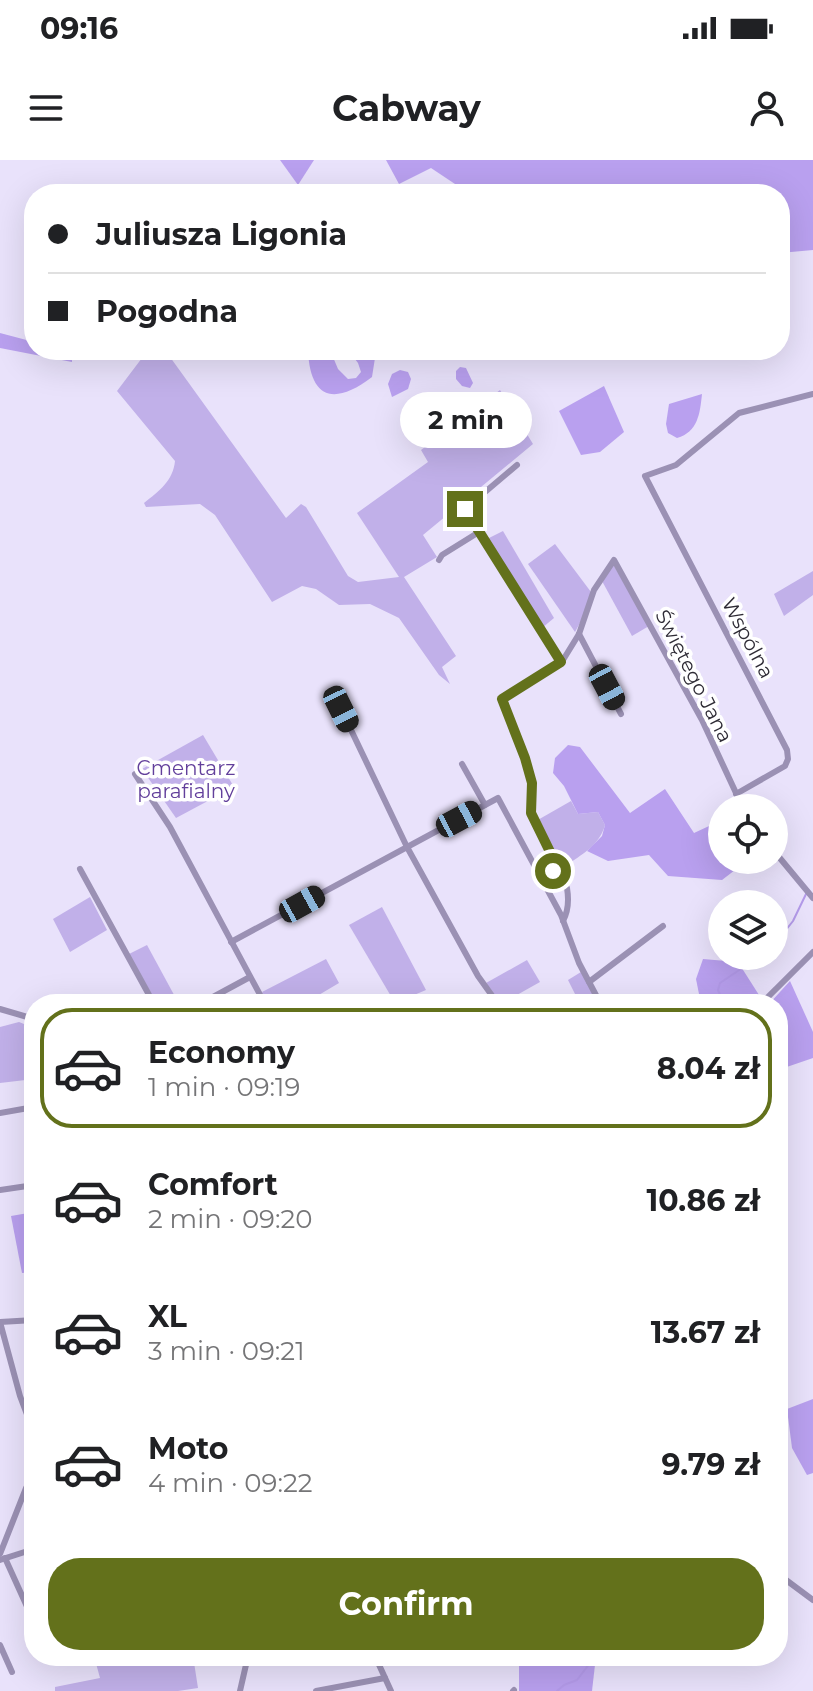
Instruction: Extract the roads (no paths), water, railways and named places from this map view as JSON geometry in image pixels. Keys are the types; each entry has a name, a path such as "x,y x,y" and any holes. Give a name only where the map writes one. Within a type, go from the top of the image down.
{"street":[{"name":"Wspólna","path":"736,794 785,766 787,750 645,476 676,465 739,413 813,394"},
{"path":"517,465 465,509 561,662"},
{"path":"439,560 479,532"},
{"name":"Świętego Jana","path":"579,634 594,590 614,560 702,720 736,794"},
{"path":"565,918 567,888 531,813 532,783 502,699 561,662 579,634 621,714"},
{"path":"341,709 407,847 491,994"},
{"path":"462,764 485,805"},
{"path":"135,774 170,827 259,994"},
{"path":"231,942 498,798 565,918 595,994"},
{"path":"539,874 553,871 556,864"},
{"path":"788,868 813,898"},
{"path":"80,869 149,994"},
{"path":"589,982 663,926"},
{"path":"771,994 813,952"},
{"path":"219,994 250,977"},
{"path":"0,1009 24,1016"},
{"path":"0,1113 24,1109"},
{"path":"0,1190 24,1186"},
{"path":"24,1321 0,1322 24,1407"},
{"path":"24,1494 2,1558 24,1602"},
{"path":"2,1558 24,1552"},
{"path":"788,1581 813,1600"},
{"path":"0,1645 12,1672"},
{"path":"240,1691 246,1666"},
{"path":"380,1666 391,1691"},
{"path":"316,1691 385,1678"}],"waterway":[{"path":"788,927 807,892"},
{"path":"720,994 720,983 739,970"},
{"path":"557,1691 577,1680 588,1666"}],"park label":[{"name":"Cmentarz parafialny","path":"186,780"}]}
